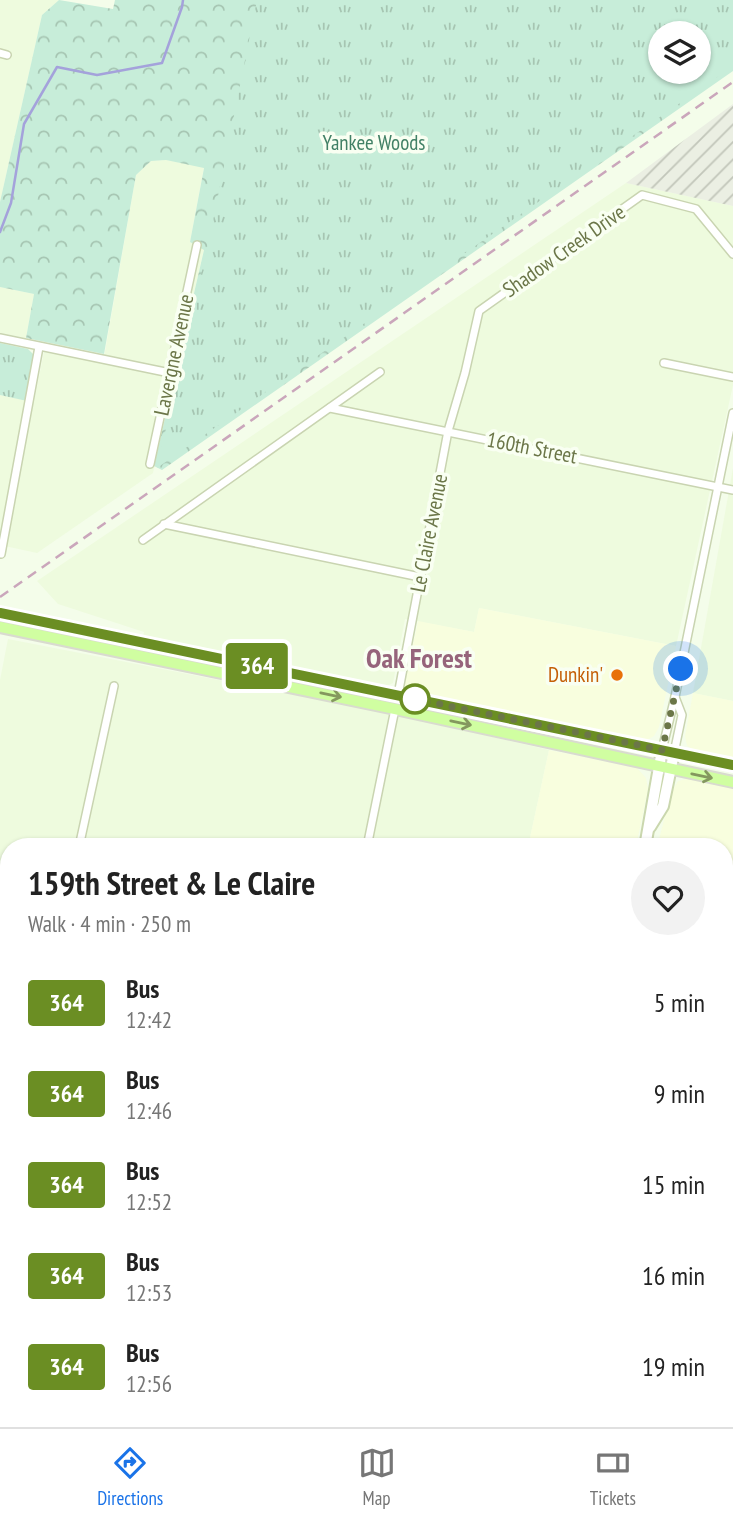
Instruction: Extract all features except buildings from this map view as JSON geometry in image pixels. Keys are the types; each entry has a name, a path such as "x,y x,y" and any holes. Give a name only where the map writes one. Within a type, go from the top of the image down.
{"main road":[{"path":"0,613 733,765"},
{"path":"0,627 733,782"}],"street":[{"name":"Shadow Creek Drive","path":"465,373 479,311 642,195 696,209 733,254"},
{"name":"Lavergne Avenue","path":"150,464 197,245"},
{"path":"0,338 170,373"},
{"path":"1,554 39,346"},
{"path":"664,363 733,377"},
{"path":"143,540 380,372"},
{"name":"Le Claire Avenue","path":"398,695 448,431 465,373"},
{"name":"160th Street","path":"330,408 733,489"},
{"path":"646,838 662,750 733,413"},
{"path":"164,524 420,577"},
{"path":"81,838 114,686"},
{"path":"648,829 663,806 671,769 681,715 675,696"},
{"path":"368,838 395,709"}],"shaded area":[{"path":"0,0 59,0 42,15 0,202"},
{"path":"733,104 733,206 626,183"},
{"path":"166,160 204,167 190,242 204,249 153,473 37,553 0,545 0,395 34,402 44,352 103,363 136,175 151,161"},
{"path":"626,183 733,206 733,385 676,646 479,608 474,632 405,619 393,683 385,687 143,637 144,632 58,604 37,581"},
{"path":"0,287 34,294 26,338 0,333"},
{"path":"733,468 733,701 693,693"},
{"path":"479,608 676,646 659,727 654,736 639,740 406,692 404,686 418,621 474,632"},
{"path":"8,639 389,713 549,750 530,838 0,838 0,680"},
{"path":"693,693 733,701 733,759 697,752 687,746 685,736"},
{"path":"549,750 637,768 646,778 648,789 638,838 530,838"},
{"path":"691,778 733,787 733,838 659,838 671,793 678,781"}],"green space":[{"name":"Yankee Woods","path":"59,0 113,9 115,0 733,0 733,71 162,470 154,466 204,250 190,242 204,168 166,160 151,161 136,175 104,354 26,338 34,294 0,287 0,202 42,15"},
{"name":"Yankee Woods","path":"257,0 733,0 733,66 711,81 711,21 648,21 648,84 707,84 157,468 210,236"},
{"path":"0,343 28,349 34,355 27,401 0,395"}],"waterway":[{"path":"0,232 11,203 24,124 57,67 97,75 162,63 183,0"}],"railway":[{"path":"0,597 733,82"}],"bus line":[{"name":"364","path":"0,613 733,765"}],"place":[{"name":"Dunkin'","path":"617,675"}],"district":[{"name":"Oak Forest","path":"419,658"}],"route":[{"path":"415,699 662,750 681,669"}]}
